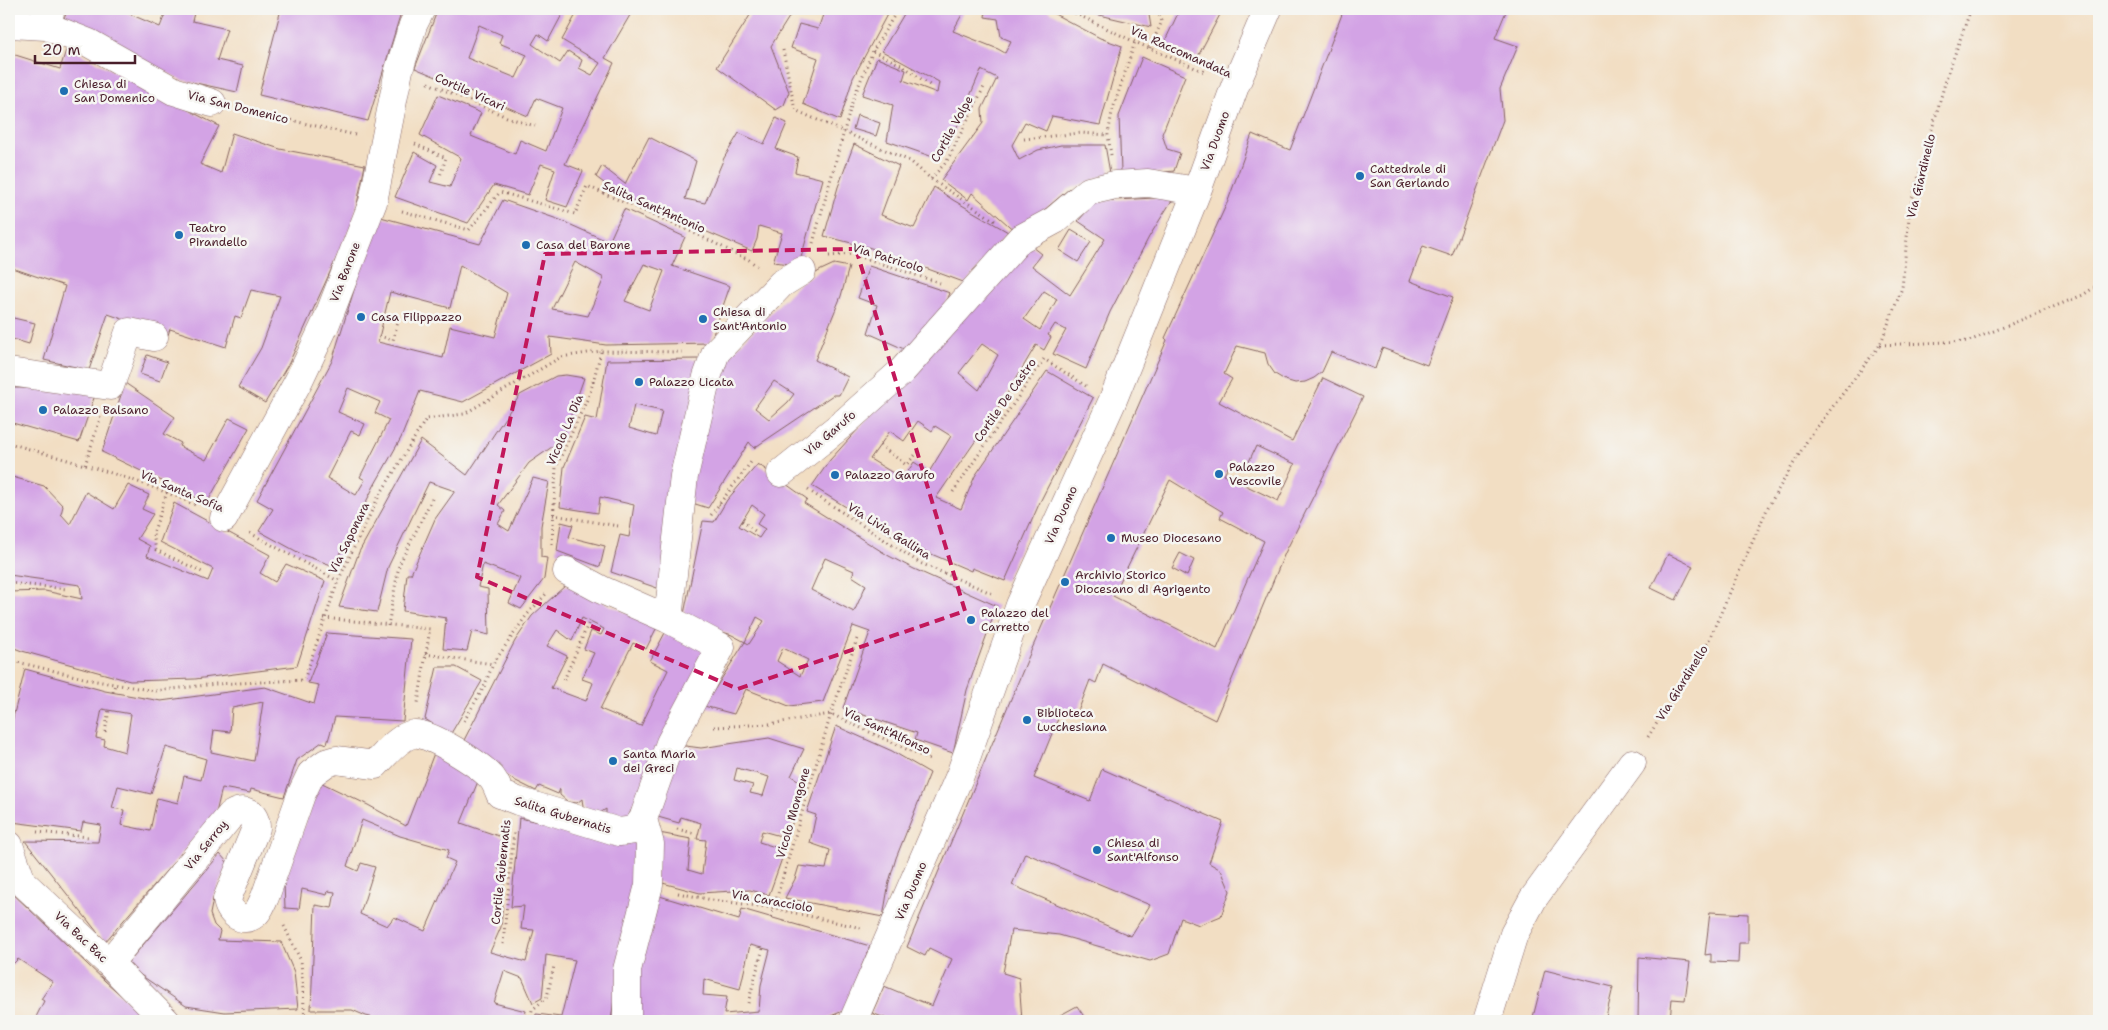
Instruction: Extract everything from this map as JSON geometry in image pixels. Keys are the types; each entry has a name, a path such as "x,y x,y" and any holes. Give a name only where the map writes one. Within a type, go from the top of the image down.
{"street":[{"name":"Via Barone","path":"224,518 299,380 318,339 372,202 399,70 413,25 421,9"},
{"name":"Via Duomo","path":"853,1021 960,775 1020,605 1112,402 1197,191 1235,86 1268,9"},
{"name":"Via San Domenico","path":"9,24 49,17 89,43 174,90 212,103"},
{"name":"Via Garufo","path":"781,473 902,371 1020,239 1055,220 1089,190 1116,185 1148,183 1197,191"},
{"path":"668,619 684,476 707,377 716,352 792,278"},
{"path":"9,372 110,386 130,332 154,338"},
{"path":"567,571 602,590 668,619 721,647 670,743 643,819 650,844 649,885 627,970 626,1021"},
{"name":"Salita Gubernatis","path":"414,734 426,736 449,746 492,777 500,794 518,801 619,832 635,830 643,819"},
{"name":"Via Serroy","path":"109,963 231,815 237,811 244,810 250,813 256,822 256,828 227,898 231,912 245,918 253,916 259,910 265,897 301,795 311,774 326,762 336,760 375,765 401,739 414,734"},
{"path":"1487,1021 1514,934 1532,899 1632,763"},
{"name":"Via Bac Bac","path":"9,845 22,882 109,963 166,1021"}],"path":[{"path":"792,278 817,234 843,130 853,99 873,52 898,9"},
{"name":"Via Raccomandata","path":"1066,9 1235,86"},
{"path":"1150,48 1162,21 1156,9"},
{"name":"Via Giardinello","path":"1632,763 1707,644 1768,507 1808,439 1880,344 1902,288 1910,207 1947,76 1972,9"},
{"path":"1116,185 1108,135 1112,112 1135,42"},
{"path":"783,50 795,110 910,161 931,179 1020,239"},
{"path":"873,52 903,66 931,86"},
{"name":"Cortile Vicari","path":"399,70 509,118 535,126"},
{"name":"Cortile Volpe","path":"931,179 947,161 985,85"},
{"name":"Via San Domenico","path":"212,103 384,141 416,144 446,158 440,176"},
{"path":"1024,138 1081,133 1108,135"},
{"name":"Salita Sant'Antonio","path":"372,202 469,230 500,192 575,214 587,186 792,278"},
{"name":"Via Patricolo","path":"792,278 832,255 852,254 971,294"},
{"path":"1880,344 1969,341 2083,295 2099,284"},
{"path":"379,336 393,340 399,318"},
{"name":"Via Saponara","path":"9,660 155,691 216,684 304,680 338,581 378,498 426,419 464,414 561,357 601,351 716,352"},
{"name":"Vicolo La Dia","path":"567,571 552,556 556,467 574,424 590,393 601,351"},
{"name":"Cortile De Castro","path":"953,492 1044,360 1112,402"},
{"path":"85,466 110,386"},
{"name":"Via Santa Sofia","path":"9,443 167,492 224,518 338,581"},
{"path":"880,446 906,465 920,450"},
{"path":"681,511 712,515 756,455 781,473"},
{"name":"Via Livia Gallina","path":"781,473 920,563 1020,605"},
{"path":"167,492 153,534 156,550 202,572"},
{"path":"388,626 399,565 433,497"},
{"path":"719,504 724,507"},
{"path":"553,515 618,526"},
{"path":"742,521 755,531"},
{"path":"449,746 484,687 493,664 526,616 567,571"},
{"path":"9,583 67,589"},
{"path":"324,618 430,629 414,734"},
{"path":"564,680 589,622"},
{"name":"Vicolo Mongone","path":"771,917 831,714 858,636"},
{"path":"426,654 493,664"},
{"path":"113,692 115,684"},
{"path":"105,732 109,710"},
{"name":"Via Sant'Alfonso","path":"716,728 770,724 831,714 960,775"},
{"name":"Cortile Gubernatis","path":"503,944 518,801"},
{"path":"36,832 89,838"},
{"name":"Via Caracciolo","path":"649,885 712,900 774,908 892,935"},
{"path":"265,897 275,906 301,961 306,1021"},
{"path":"748,1003 763,948"},
{"path":"530,1021 532,1010 547,998 554,966"},
{"path":"193,1018 312,1021"}],"highlighted area":[{"path":"856,249 965,611 738,689 477,577 545,254"}],"building":[{"path":"68,9 118,9 160,27 167,9 195,9 192,21 227,29 217,60 243,66 237,92 182,80 63,21"},
{"path":"281,9 402,9 368,121 259,95"},
{"path":"438,9 565,9 548,41 538,34 532,44 560,63 568,51 582,60 579,68 592,75 600,63 562,40 579,9 633,10 605,58 614,63 565,164 583,171 567,207 545,200 555,169 541,164 528,195 494,185 468,223 395,197 414,152 437,165 430,182 450,187 461,158 420,135 438,95 481,113 471,136 515,154 520,140 546,151 562,108 536,98 528,116 415,68","holes":["479,25 502,35 499,43 527,55 516,78 467,58"]},
{"path":"754,9 784,9 791,14 771,46 789,92 784,105 776,110 717,67"},
{"path":"825,9 890,9 853,78 840,120 803,104 818,58 791,48 799,24 818,29"},
{"path":"907,9 965,9 953,31 1005,53 1011,41 1001,37 998,19 985,17 986,9 1045,9 1100,38 1122,46 1100,125 1052,116 1046,131 1025,122 1012,145 1019,160 1038,150 1061,145 1105,145 1110,173 1069,189 1017,233 972,193 968,200 941,180 983,123 982,109 997,78 981,70 947,150 940,148 936,158 887,141 893,105 862,95 877,58 906,70 903,80 937,93 939,82 882,51"},
{"path":"1084,9 1148,9 1151,27 1091,13"},
{"path":"1180,9 1223,9 1197,58 1164,43"},
{"path":"1344,9 1507,9 1495,38 1518,46 1500,89 1503,120 1452,256 1423,246 1410,281 1453,297 1427,365 1382,348 1375,369 1331,352 1322,372 1305,382 1295,383 1275,374 1268,364 1265,353 1237,346 1224,374 1232,379 1219,402 1292,441 1323,378 1363,397 1285,553 1215,720 1103,664 1096,683 1090,680 1077,714 1062,709 1034,778 1090,801 1102,769 1223,822 1209,863 1221,870 1230,891 1221,916 1199,925 1181,918 1169,954 1150,961 1059,935 1011,930 1003,973 1019,978 1022,1021 892,1021 872,1013 884,986 932,1006 952,959 929,948 925,956 907,947 1031,651 1167,340 1165,338 1228,201 1252,134 1290,150","holes":["1256,446 1295,464 1278,501 1224,475 1232,459 1247,466","1170,480 1223,512 1220,518 1264,541 1217,649 1113,596","1025,853 1150,905 1131,936 1012,885"]},
{"path":"67,47 219,126 200,164 221,173 232,133 280,149 365,165 354,219 289,363 265,403 238,387 261,348 280,296 251,290 241,318 235,316 226,347 170,329 168,335 108,314 89,370 44,360 65,286 9,267 9,53 60,69"},
{"path":"1142,57 1185,76 1162,134 1167,149 1180,153 1174,171 1146,174 1121,171 1119,116"},
{"path":"857,115 880,123 876,136 853,129"},
{"path":"776,118 787,123 776,149 798,157 795,172 823,179 799,265 773,262 782,233 759,226 757,239 752,251 620,195 596,177 602,166 625,184 649,137 696,161 685,199 705,203 724,158 739,133 764,144"},
{"path":"854,144 899,166 881,215 914,228 934,187 1008,232 966,283 871,248 824,236 838,187"},
{"path":"1174,197 1149,237 1110,312 1086,369 1053,354 1066,330 1055,324 1048,335 1051,337 1044,350 1036,345 1001,404 936,498 961,509 975,476 1047,371 1093,398 1040,502 1005,581 972,568 971,571 901,541 812,486 830,460 1027,243 1041,254 1032,266 1070,295 1105,239 1078,221 1096,201","holes":["1044,291 1057,299 1040,330 1024,319","982,344 998,355 979,390 959,373","918,421 932,431 935,426 951,436 929,472 914,462 903,479 870,459 890,431 904,441"]},
{"path":"503,200 560,220 609,242 624,209 685,237 672,266 730,286 710,343 606,345 550,337 551,354 463,402 420,391 401,438 374,486 334,566 303,555 259,531 273,509 257,500 332,361 377,216 480,244","holes":["575,262 604,278 588,316 552,309","644,264 664,271 649,310 625,301","460,265 507,293 495,337 450,326 443,358 378,342 390,292 450,308","348,388 380,402 375,413 389,420 360,477 365,480 356,495 327,478 351,431 360,435 365,424 338,412"]},
{"path":"1071,230 1091,242 1078,262 1059,250"},
{"path":"834,264 849,267 841,296 815,360 848,377 839,395 833,395 754,448 749,442 708,508 686,501 714,379 732,353 800,283","holes":["774,381 794,394 769,419 755,408"]},
{"path":"869,266 950,293 941,317 913,353 868,333 877,305 858,298"},
{"path":"9,317 35,323 29,344 9,338"},
{"path":"147,355 167,362 160,381 140,374"},
{"path":"700,359 663,590 611,572 620,535 629,537 634,505 600,497 598,513 560,507 564,467 585,417 597,420 607,360","holes":["634,405 662,411 656,436 629,428"]},
{"path":"566,375 584,378 562,440 529,463 498,505 505,511 498,524 509,531 533,478 549,482 541,526 541,557 547,558 544,579 521,609 509,603 520,578 483,564 478,587 488,589 489,635 472,631 467,651 443,649 446,618 403,611 407,574 411,574 435,519 455,491 429,482 388,567 377,612 339,607 359,552 421,440 467,475 520,395 556,376"},
{"path":"125,383 175,417 164,434 181,443 179,446 206,460 229,418 249,428 207,503 102,452"},
{"path":"9,388 96,392 79,442 9,422"},
{"path":"758,464 807,499 804,503 889,556 997,606 967,690 953,753 915,740 917,733 843,708 870,632 853,626 823,702 789,706 746,689 734,714 704,706 745,642 732,635 683,619 703,521 714,522 727,500","holes":["752,505 764,514 757,524 765,529 759,538 739,526","825,558 854,571 852,576 866,585 854,612 811,590","757,617 764,621 749,644 745,642","783,648 808,660 800,676 777,661"]},
{"path":"9,476 44,486 63,506 61,514 70,524 86,492 114,509 128,485 149,495 142,509 153,514 137,539 150,546 147,556 208,581 213,569 160,542 174,503 270,555 260,573 275,582 286,564 325,581 297,666 195,679 130,681 9,646 9,592 45,591 82,599 80,585 9,575"},
{"path":"561,522 573,525 569,537 605,546 600,567 557,551"},
{"path":"1180,553 1194,560 1187,576 1172,568"},
{"path":"1668,554 1693,566 1676,600 1651,588"},
{"path":"566,585 657,627 646,649 633,643 600,709 641,726 668,670 650,661 666,631 708,649 627,819 621,822 606,815 606,809 600,813 589,812 583,806 582,799 577,803 568,802 560,795 560,789 558,794 539,786 536,791 512,779 461,746 515,641 532,616","holes":["582,618 604,629 601,635 591,631 584,649 594,653 582,679 593,683 586,701 551,688 567,656 547,646 557,630 572,641"]},
{"path":"327,633 411,639 403,721 335,717 327,744 322,742 297,760 284,797 251,789 250,793 222,788 216,813 105,942 25,841 98,842 101,825 83,822 81,831 12,822 10,730 25,669 105,691 161,701 265,687 314,704 319,685 308,683","holes":["263,702 254,761 211,752 214,730 230,732 232,708","102,709 131,714 125,752 104,746 105,740 96,738","166,747 206,759 201,780 184,776 178,803 157,798 150,831 121,825 124,810 112,808 118,786 151,794"]},
{"path":"437,667 456,667 482,681 450,735 425,719"},
{"path":"836,726 892,751 930,773 896,858 889,882 883,917 785,898 795,879 799,866 826,869 830,850 810,843 816,815 807,812"},
{"path":"769,738 804,749 791,776 803,783 788,838 762,831 759,842 785,850 769,895 750,890 700,893 655,881 659,833 691,839 688,870 702,874 706,840 697,839 701,823 681,817 679,823 658,817 678,745 701,748","holes":["737,768 769,777 763,796 750,793 753,785 734,780"]},
{"path":"436,748 481,774 461,823 507,839 498,869 505,870 501,927 490,952 526,962 534,930 521,929 524,906 511,907 519,818 641,843 642,880 615,991 611,1021 535,1021 536,1014 561,1017 575,960 546,955 542,998 533,1003 522,978 504,971 494,1003 526,1011 524,1021 387,1021 366,1016 352,1010 311,1010 315,905 332,908 335,892 328,891 327,895 302,889 299,909 285,908 284,883 320,782 406,826","holes":["362,820 400,836 449,850 446,858 455,862 425,931 394,917 387,926 360,914 375,867 361,863 358,871 347,866"]},
{"path":"220,854 228,863 213,899 210,914 214,925 220,931 218,940 281,942 294,972 298,1009 225,1012 186,1006 126,965"},
{"path":"9,890 150,1021 44,1021 36,1017 44,1001 41,999 53,982 18,959 12,965 9,963"},
{"path":"653,894 739,920 742,909 870,946 843,1011 819,1021 636,1021 635,970","holes":["750,945 770,950 761,985 759,1011 724,1014 727,997 703,995 704,979 740,989"]},
{"path":"1710,912 1748,914 1748,943 1739,943 1738,963 1711,962 1711,954 1705,955"},
{"path":"1639,957 1690,962 1685,1000 1672,999 1670,1019 1679,1021 1638,1021"},
{"path":"1545,970 1613,987 1605,1021 1532,1021"},
{"path":"1077,1006 1087,1021 1051,1021 1053,1019"}],"place":[{"name":"Chiesa di San Domenico","path":"64,91"},
{"name":"Cattedrale di San Gerlando","path":"1360,176"},
{"name":"Teatro Pirandello","path":"179,235"},
{"name":"Casa del Barone","path":"526,245"},
{"name":"Casa Filippazzo","path":"361,317"},
{"name":"Chiesa di Sant'Antonio","path":"703,319"},
{"name":"Palazzo Licata","path":"639,382"},
{"name":"Palazzo Balsano","path":"43,410"},
{"name":"Palazzo Vescovile","path":"1219,474"},
{"name":"Palazzo Garufo","path":"835,475"},
{"name":"Museo Diocesano","path":"1111,538"},
{"name":"Archivio Storico Diocesano di Agrigento","path":"1065,582"},
{"name":"Palazzo del Carretto","path":"971,620"},
{"name":"Biblioteca Lucchesiana","path":"1027,720"},
{"name":"Santa Maria dei Greci","path":"613,761"},
{"name":"Chiesa di Sant'Alfonso","path":"1097,850"}]}
